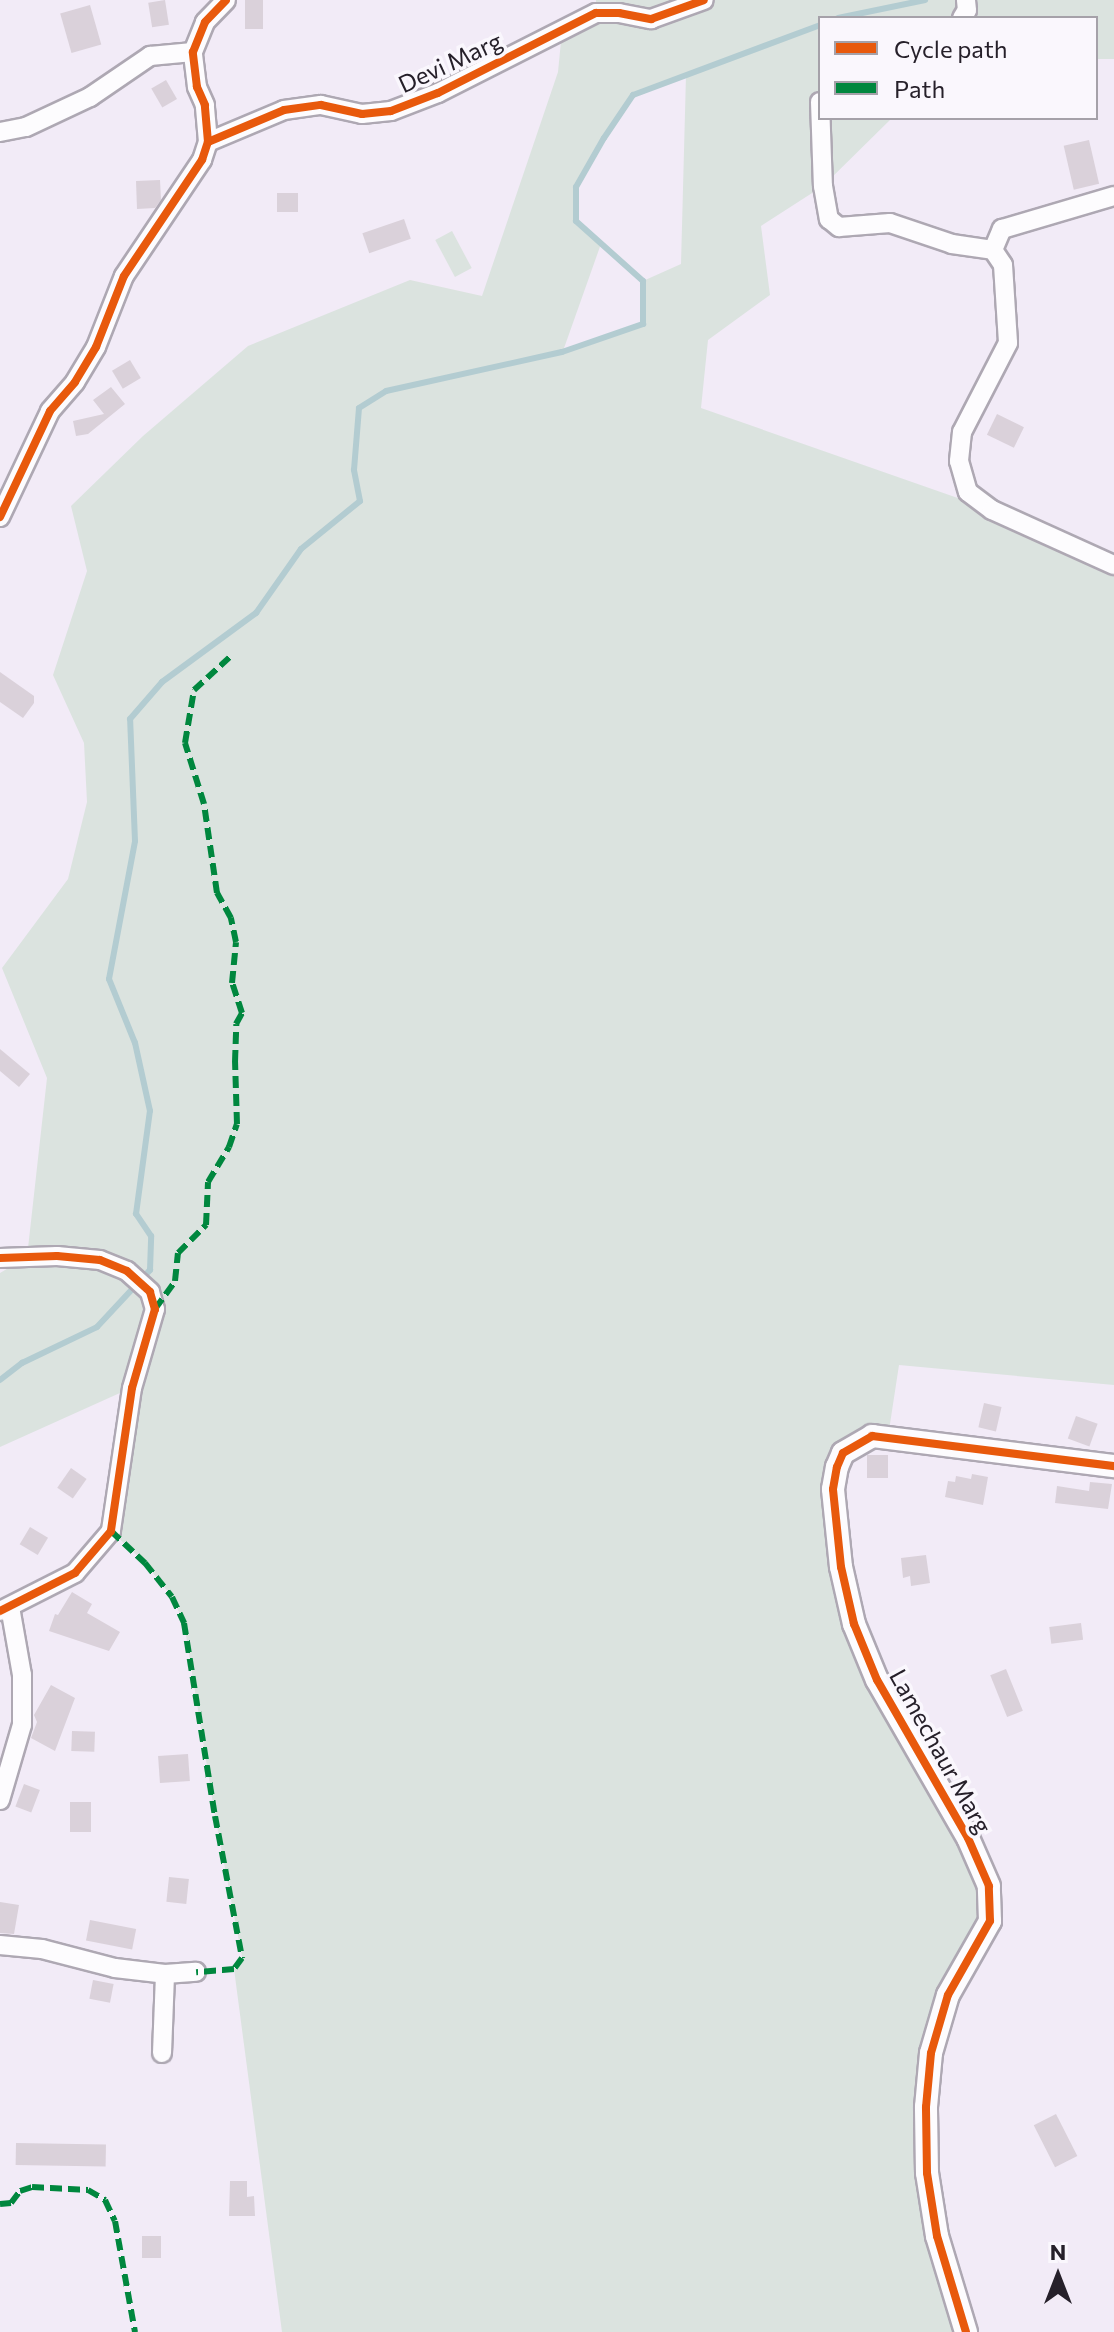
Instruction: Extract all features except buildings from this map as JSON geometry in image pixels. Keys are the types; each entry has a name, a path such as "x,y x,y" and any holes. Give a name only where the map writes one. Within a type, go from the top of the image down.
{"street":[{"path":"0,517 50,411 75,382 96,347 124,276 185,188 208,142 205,105 197,87 193,52 205,22 226,0"},
{"name":"Devi Marg","path":"208,142 284,110 321,105 362,114 391,111 438,93 596,13 619,13 651,19 704,0"},
{"path":"0,132 26,127 90,97 150,56 193,52"},
{"path":"821,120 823,186 829,219 839,227 890,223 952,244 993,250 1003,265 1008,343 962,432 959,461 968,492 992,510 1114,565"},
{"path":"993,250 1002,229 1114,196"},
{"path":"0,1258 57,1256 100,1260 127,1271 150,1292 155,1309 132,1388 111,1531 75,1573 5,1609 22,1675 22,1725 0,1800"},
{"name":"Lamechaur Marg","path":"966,2332 937,2236 927,2173 926,2107 931,2053 948,1995 990,1921 989,1886 968,1838 877,1680 854,1624 841,1567 833,1489 843,1453 856,1442 872,1436 1114,1466"},
{"path":"0,1945 42,1949 115,1968 165,1974 196,1972"},
{"path":"162,2053 165,1974"}],"shaded area":[{"path":"596,0 1114,0 1114,59 1098,59 1098,16 818,16 818,120 890,120 823,186 761,226 770,295 708,340 701,408 992,510 1114,565 1114,1385 899,1365 888,1437 837,1467 854,1624 968,1838 990,1921 948,1995 927,2173 966,2332 282,2332 234,1969 242,1957 215,1816 184,1623 172,1597 145,1563 111,1531 131,1388 0,1447 0,1273 27,1257 47,1078 2,968 68,879 87,802 84,743 53,675 87,571 71,506 143,436 248,346 410,280 482,296 558,72 562,31 596,13","holes":["686,75 681,264 643,281 643,324 563,351 602,241 576,221 576,187 633,95"]},
{"path":"452,231 472,268 455,277 435,240"}],"waterway":[{"path":"848,16 925,0"},
{"path":"0,1380 22,1363 97,1327 150,1270 151,1236 136,1214 150,1111 135,1043 109,979 135,841 130,719 162,682 256,613 301,549 360,501 354,470 359,408 386,391 562,352 643,324 643,281 576,221 576,187 604,138 633,95 818,26"}],"marked path":[{"path":"155,1309 175,1281 178,1253 206,1225 208,1182 229,1147 237,1124 236,1024 242,1013 232,983 236,942 231,918 217,893 204,804 185,743 194,690 231,656"},
{"path":"111,1531 145,1563 172,1597 184,1623 242,1958 234,1969 196,1972"},
{"path":"0,2204 11,2203 20,2191 32,2187 88,2190 105,2200 115,2221 135,2332"}],"cycle path":[{"path":"0,517 50,411 75,382 96,347 124,276 202,160 208,142 205,105 197,87 193,52 205,22 226,0"},
{"path":"208,142 284,110 321,105 362,114 391,111 438,93 596,13 619,13 651,19 704,0"},
{"path":"0,1258 57,1256 100,1260 127,1271 150,1292 155,1309 132,1388 111,1531 75,1573 0,1611"},
{"path":"966,2332 937,2236 927,2173 926,2107 931,2053 948,1995 990,1921 989,1886 968,1838 877,1680 854,1624 841,1567 833,1489 843,1453 872,1436 1114,1466"}]}
